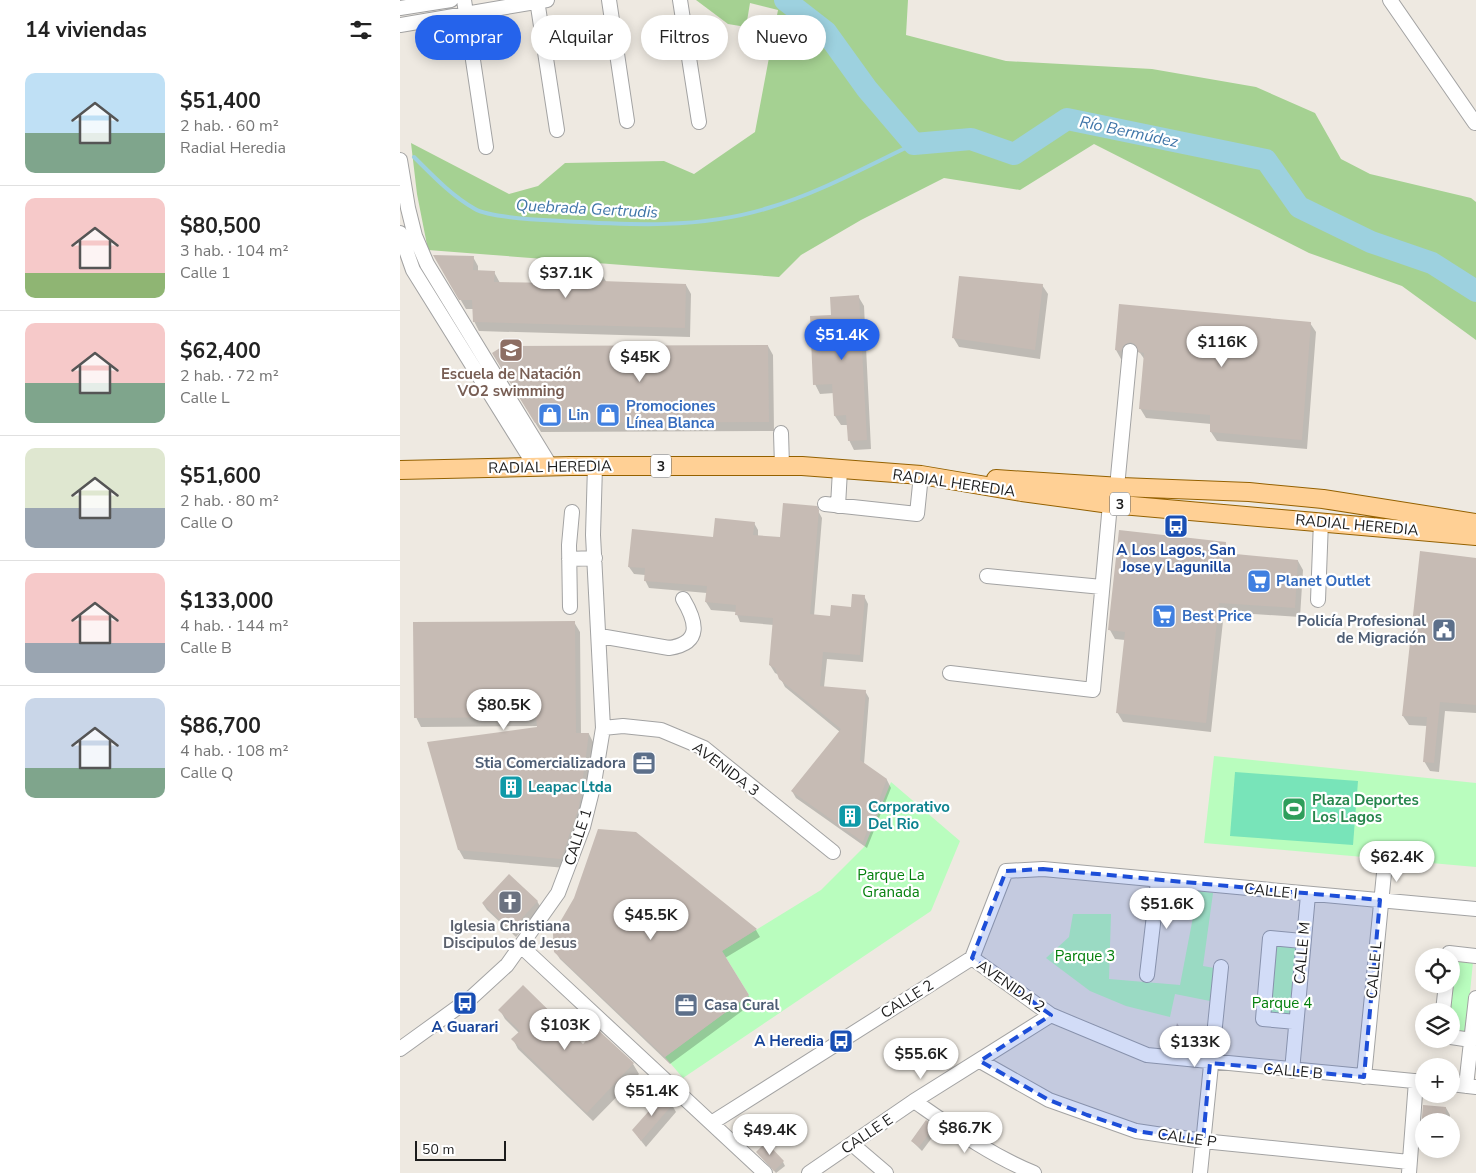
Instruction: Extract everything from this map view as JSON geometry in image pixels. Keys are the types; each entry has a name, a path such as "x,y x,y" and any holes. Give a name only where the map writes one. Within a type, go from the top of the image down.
{"main road":[{"name":"RADIAL HEREDIA","path":"400,470 543,466 782,466 921,475 1110,504 1476,536"},
{"path":"921,475 1117,487 1249,492 1319,498 1476,523"},
{"path":"1110,504 1161,499 1209,500 1301,508 1313,506 1319,498"},
{"path":"1319,498 1323,504 1339,512 1476,531"}],"street":[{"path":"400,8 451,0"},
{"path":"609,0 627,121"},
{"path":"680,0 699,122"},
{"path":"1390,0 1475,123"},
{"path":"400,25 465,7 540,1 557,130"},
{"path":"465,7 486,147"},
{"path":"400,160 415,236 427,264 543,466"},
{"path":"400,233 413,270 543,466"},
{"path":"1117,487 1130,352"},
{"path":"781,433 782,466"},
{"name":"CALLE 1","path":"400,1049 472,997 507,965 522,947 558,893 583,827 594,783 604,728 595,558 595,466"},
{"path":"840,470 831,505 917,514 921,475"},
{"path":"950,673 1093,690 1110,504"},
{"path":"570,607 569,559 572,512"},
{"path":"1318,600 1321,521"},
{"path":"569,559 595,558"},
{"path":"987,576 1102,587"},
{"path":"600,636 669,648 679,646 693,632 694,619 683,599"},
{"name":"AVENIDA 3","path":"604,728 623,726 661,730 680,736 704,748 833,852"},
{"name":"CALLE L","path":"1364,1077 1385,863"},
{"name":"CALLE I","path":"972,958 1006,872 1043,870 1476,909"},
{"path":"1146,975 1158,881"},
{"name":"CALLE M","path":"1292,1071 1302,941 1308,895"},
{"path":"1296,1022 1263,1019 1270,938 1302,941"},
{"path":"522,947 766,1173"},
{"path":"1460,954 1476,956"},
{"name":"AVENIDA 2","path":"972,958 1051,1015"},
{"name":"CALLE 2","path":"713,1122 972,958"},
{"path":"1200,1173 1221,967"},
{"path":"1471,1086 1471,1040 1476,998"},
{"name":"CALLE B","path":"1051,1015 1147,1055 1210,1063 1415,1082"},
{"name":"CALLE E","path":"809,1173 914,1101 1051,1015"},
{"path":"1460,1038 1471,1040"},
{"name":"CALLE P","path":"980,1060 1049,1100 1136,1131 1409,1168"},
{"path":"914,1101 966,1138 1008,1162 1034,1173"},
{"path":"1409,1168 1417,1103"},
{"path":"852,1144 886,1173"}],"highlighted area":[{"path":"1043,869 1380,900 1364,1077 1210,1063 1203,1141 1136,1131 1087,1115 1049,1100 980,1061 1051,1015 972,958 1006,871"}],"green space":[{"path":"696,0 908,0 906,35 1006,61 1152,69 1256,87 1315,113 1341,159 1370,174 1471,198 1476,202 1476,340 1402,286 1309,253 1094,144 1020,190 944,178 861,220 801,255 779,277 428,250 417,194 411,143 509,194 538,186 565,163 664,161 694,174 755,132 769,60 826,60 826,15 777,15 778,10 750,3 748,15 738,15 738,26 728,24 728,15 716,15"},
{"path":"1214,756 1476,783 1476,867 1204,843"},
{"name":"Plaza Deportes Los Lagos","path":"1235,772 1358,781 1353,845 1230,836"},
{"name":"Parque La Granada","path":"891,782 960,841 931,911 683,1078 665,1057 749,995 722,951 821,890 865,846"},
{"name":"Parque 3","path":"1198,891 1213,893 1203,966 1214,968 1210,1001 1175,994 1170,1017 1126,1006 1090,991 1046,958 1069,937 1073,914 1111,914 1109,979 1180,985"},
{"name":"Parque 4","path":"1274,942 1301,944 1296,1022 1265,1017"},
{"path":"1460,961 1473,962 1466,1033 1460,1033 1460,1003 1447,1003 1449,993 1460,993"}],"building":[{"path":"433,255 474,256 473,270 495,271 494,282 562,283 562,271 602,272 601,281 686,284 685,328 473,322 472,300 459,300"},
{"path":"959,276 1043,284 1035,350 952,338"},
{"path":"859,295 867,440 848,441 846,415 834,416 832,384 813,385 810,316 831,315 830,297"},
{"path":"1119,304 1311,322 1302,440 1210,432 1210,415 1139,409 1144,353 1139,352 1135,344 1130,342 1123,346 1121,351 1115,350"},
{"path":"768,345 769,422 535,423 492,353 503,346"},
{"path":"783,503 817,506 819,510 810,614 830,616 831,605 851,607 852,594 865,595 860,655 823,652 820,686 866,690 860,760 887,779 863,842 791,791 841,729 779,679 775,668 769,665 773,618 735,615 736,605 705,602 707,586 644,581 645,568 628,567 632,529 713,537 715,518 755,522 753,535 780,537"},
{"name":"Best Price","path":"1119,530 1226,542 1225,553 1298,560 1295,608 1219,603 1206,723 1116,713 1125,632 1108,630"},
{"name":"Policía Profesional de Migración","path":"1420,551 1476,558 1476,705 1440,702 1434,763 1423,762 1427,717 1402,716"},
{"path":"575,621 576,733 589,733 579,807 561,859 458,850 427,742 537,727 536,717 414,718 413,622"},
{"path":"598,829 636,832 757,929 722,951 749,995 665,1057 554,952 553,934 574,898"},
{"name":"Iglesia Christiana Discipulos de Jesus","path":"509,874 538,901 511,930 482,903"},
{"path":"523,985 583,1044 597,1029 634,1063 587,1113 511,1039 520,1031 498,1010"},
{"path":"1177,1023 1184,1034 1205,1037 1204,1052 1171,1047"},
{"path":"664,1094 673,1104 641,1141 632,1130"},
{"path":"1423,1105 1446,1107 1446,1113 1422,1113"},
{"path":"926,1120 935,1126 919,1147 911,1141"},
{"path":"766,1142 784,1161 774,1171 756,1152"}],"waterway":[{"name":"Río Bermúdez","path":"785,0 826,32 867,89 914,144 971,139 1014,154 1067,119 1266,160 1299,207 1371,242 1432,263 1476,291"},
{"name":"Quebrada Gertrudis","path":"414,157 451,192 467,204 492,215 613,224 665,224 743,215 787,202 824,187 914,144"}],"place":[{"name":"Escuela de Natación VO2 swimming","path":"511,350"},
{"name":"Lin","path":"550,415"},
{"name":"Promociones Línea Blanca","path":"608,415"},
{"name":"A Los Lagos, San Jose y Lagunilla","path":"1176,526"},
{"name":"Planet Outlet","path":"1259,581"},
{"name":"Best Price","path":"1164,616"},
{"name":"Policía Profesional de Migración","path":"1444,630"},
{"name":"Stia Comercializadora","path":"644,763"},
{"name":"Leapac Ltda","path":"511,787"},
{"name":"Plaza Deportes Los Lagos","path":"1294,809"},
{"name":"Corporativo Del Rio","path":"850,816"},
{"name":"Iglesia Christiana Discipulos de Jesus","path":"510,902"},
{"name":"A Guarari","path":"465,1003"},
{"name":"Casa Cural","path":"686,1005"},
{"name":"A Heredia","path":"841,1041"}]}
